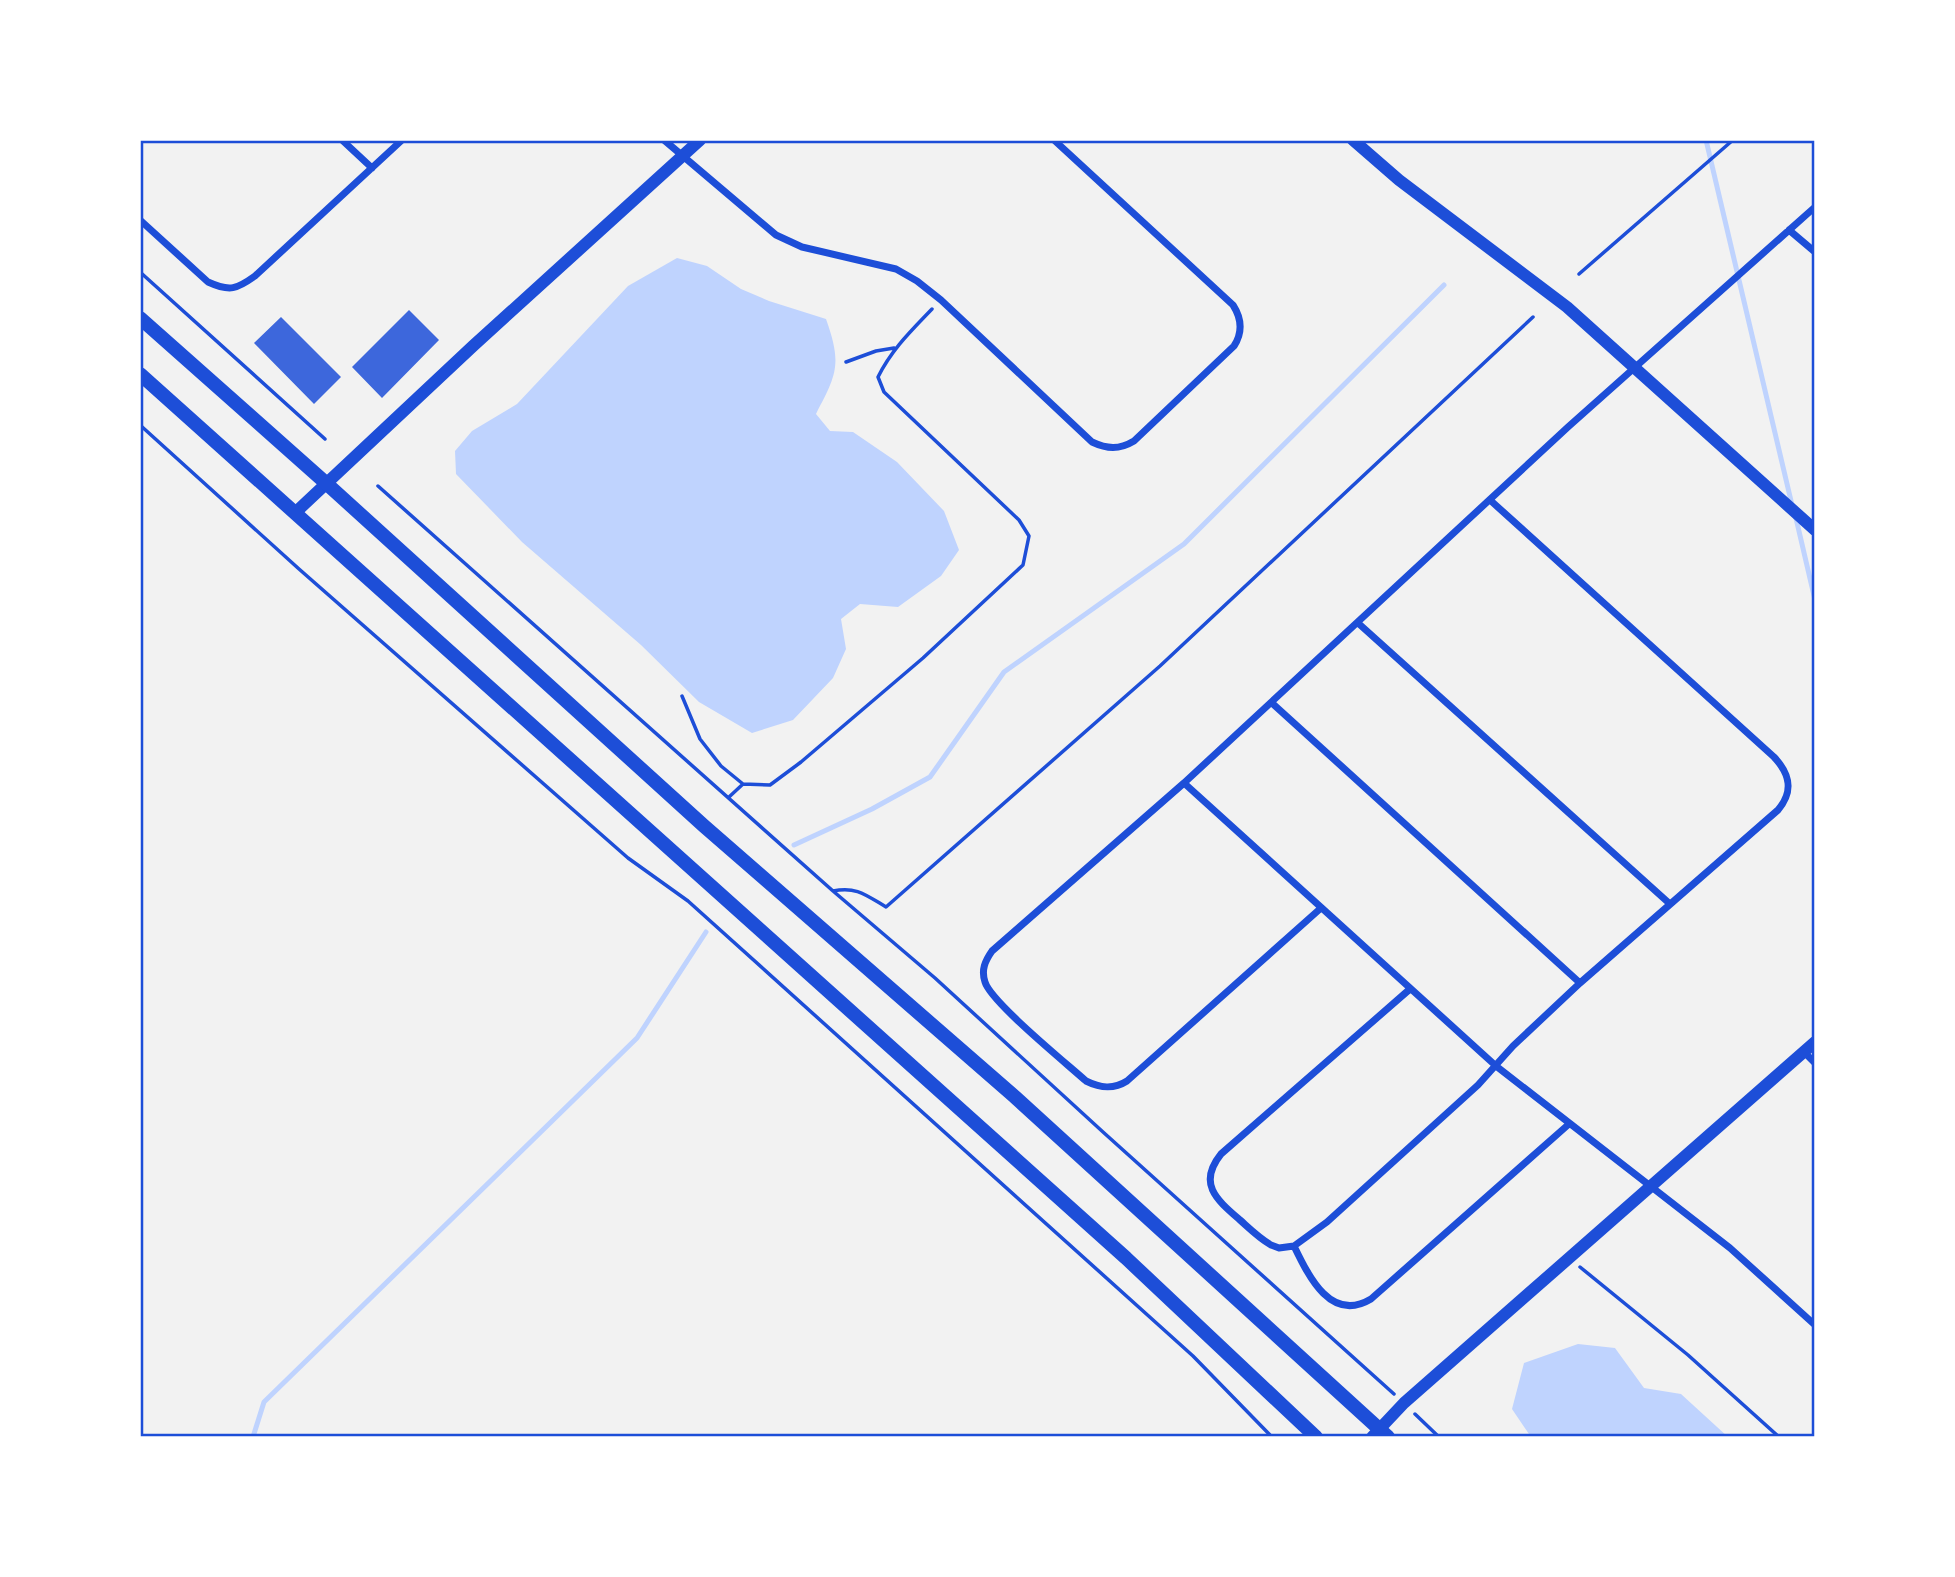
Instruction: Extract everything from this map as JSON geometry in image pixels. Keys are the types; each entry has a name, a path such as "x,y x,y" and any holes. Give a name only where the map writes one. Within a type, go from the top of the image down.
{"main road":[{"path":"140,318 704,826 1015,1097 1380,1434"},
{"path":"140,374 1126,1258 1317,1437"}],"street":[{"path":"342,140 372,167"},
{"path":"140,220 208,282 221,288 233,289 255,275 402,140"},
{"path":"664,140 776,235 802,247 895,269 917,281 941,300 1092,442 1114,449 1134,441 1234,346 1240,337 1241,325 1233,305 1054,140"},
{"path":"296,512 473,346 700,140"},
{"path":"1353,140 1399,180 1567,307 1815,530"},
{"path":"1321,908 1127,1081 1114,1087 1103,1087 1086,1081 1003,1006 988,990 984,979 985,961 992,951 1184,783 1490,500 1815,207"},
{"path":"1790,230 1815,252"},
{"path":"1410,989 1214,1163 1210,1175 1211,1188 1217,1200 1263,1241 1279,1248 1294,1246 1327,1222 1478,1085 1580,982 1778,810 1785,802 1790,780 1785,768 1490,500"},
{"path":"1358,623 1670,904"},
{"path":"1272,703 1580,982"},
{"path":"1184,783 1496,1066 1730,1248 1815,1325"},
{"path":"1380,1434 1404,1403 1815,1042"},
{"path":"1804,1052 1815,1063"},
{"path":"1294,1246 1311,1281 1337,1304 1359,1306 1371,1299 1569,1124"}],"path":[{"path":"1579,274 1733,140"},
{"path":"140,272 325,439"},
{"path":"682,696 700,739 721,766 743,784 770,785 801,762 923,658 1023,565 1029,536 1019,520 884,393 878,377 895,348 941,300"},
{"path":"833,891 848,888 886,907 1160,666 1533,317"},
{"path":"846,362 876,351 895,348"},
{"path":"140,425 617,849 688,901 1193,1356 1272,1437"},
{"path":"378,486 833,891 935,978 1439,1437"},
{"path":"729,798 743,784"},
{"path":"1570,1258 1688,1354 1779,1437"}],"water":[{"path":"677,258 707,266 741,289 769,301 826,319 834,347 835,368 829,389 816,414 830,431 853,432 897,462 944,511 959,550 941,576 898,607 860,604 841,619 846,649 833,678 793,720 752,733 699,702 641,645 522,542 456,474 455,451 472,431 517,404 628,286"},
{"path":"1578,1344 1615,1348 1644,1388 1681,1394 1728,1437 1531,1437 1512,1409 1524,1363"}],"building":[{"path":"409,310 439,340 382,398 352,367"},
{"path":"281,317 341,377 314,404 254,343"}],"waterway":[{"path":"1706,140 1792,505"},
{"path":"794,845 872,809 930,777 1004,672 1184,544 1444,285"},
{"path":"1795,514 1815,600"},
{"path":"253,1437 264,1402 637,1038 706,932"}]}
